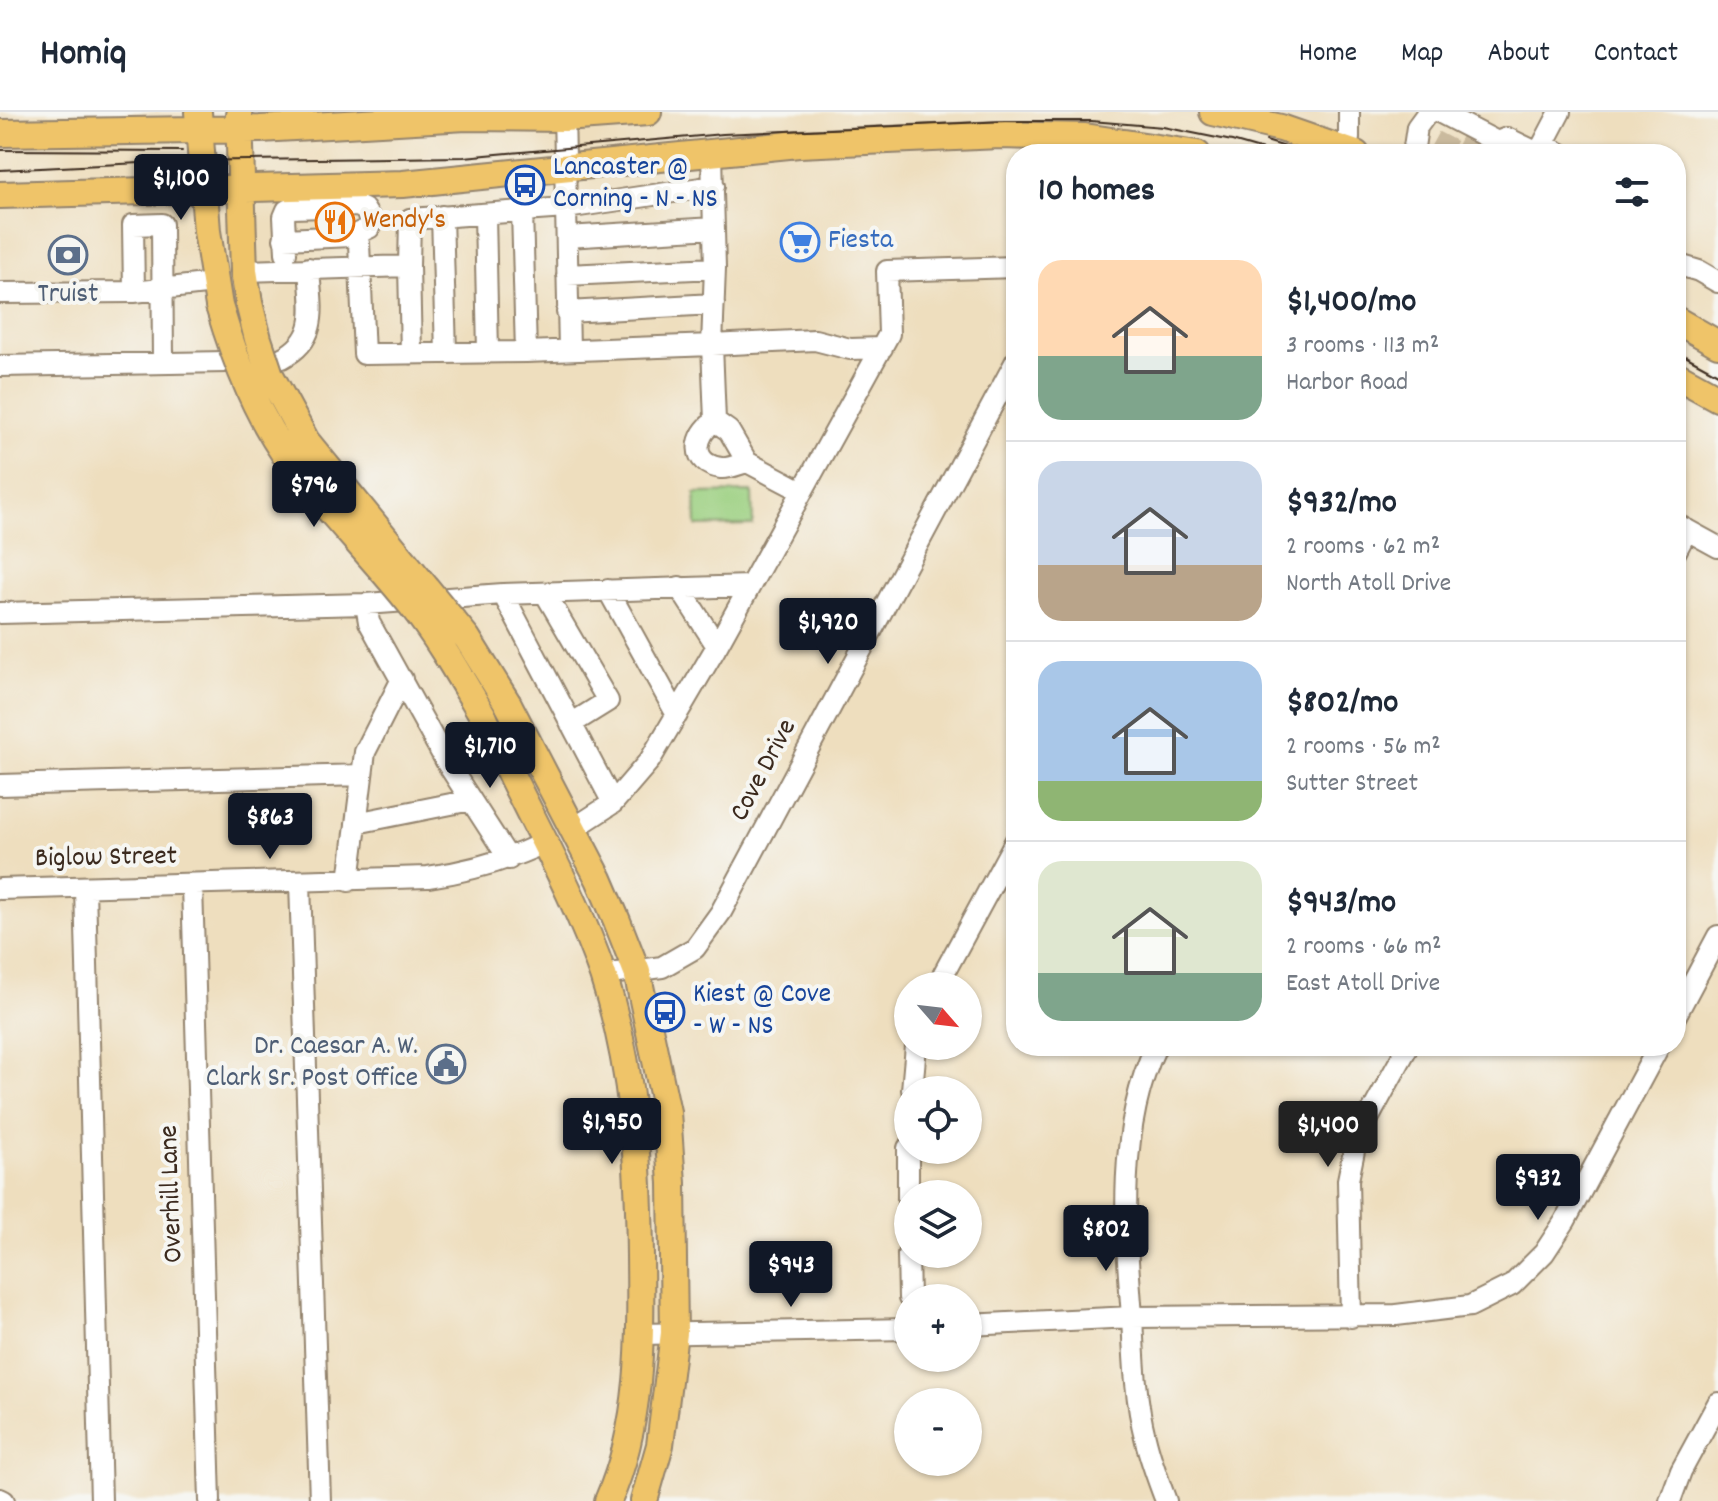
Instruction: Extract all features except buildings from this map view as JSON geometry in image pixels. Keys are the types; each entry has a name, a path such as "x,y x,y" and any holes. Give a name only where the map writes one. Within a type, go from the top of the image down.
{"main road":[{"path":"0,133 40,122 648,112"},
{"path":"1213,112 1281,128 1327,144"},
{"path":"198,120 216,294 238,366 270,431 293,466 414,608 483,716 576,907 603,975 624,1057 635,1122 641,1334 636,1398 608,1501"},
{"path":"240,121 244,271 249,303 270,375 306,441 467,638 508,704 605,893 637,972 667,1112 672,1183 674,1333 660,1445 644,1501"},
{"path":"0,195 411,183 799,144 1000,135 1085,137 1131,144"},
{"path":"1686,326 1718,344"},
{"path":"1686,380 1718,398"},
{"path":"544,843 573,829"}],"street":[{"path":"1349,112 1349,144"},
{"path":"1417,144 1417,127 1428,112"},
{"path":"1548,144 1560,112"},
{"path":"564,115 569,350"},
{"path":"1449,119 1489,144"},
{"path":"1499,144 1507,138 1525,144"},
{"path":"712,154 715,421"},
{"path":"411,183 411,354"},
{"path":"410,219 566,208 714,186"},
{"path":"284,239 352,236 369,228 371,220 364,209 357,206 287,210 284,239 288,269"},
{"path":"522,211 526,352"},
{"path":"485,215 488,352"},
{"path":"442,216 446,353"},
{"path":"134,292 133,225 162,224 163,362"},
{"path":"567,237 714,228"},
{"path":"352,236 359,243 364,354 526,352 815,340 850,349 882,348"},
{"path":"244,271 409,266"},
{"path":"573,829 613,803 650,760 717,646 889,334 887,271 1006,267"},
{"path":"282,358 296,351 308,337 312,318 309,268"},
{"path":"567,275 715,268"},
{"path":"1686,268 1699,271 1718,282"},
{"path":"0,293 134,292 163,287 216,294"},
{"path":"567,312 714,304"},
{"path":"0,366 226,362"},
{"name":"Cove Drive","path":"603,975 662,967 695,948 721,912 1006,380"},
{"path":"715,421 729,431 747,462 802,491"},
{"path":"715,421 704,428 698,442 704,461 720,468 747,462"},
{"path":"1686,529 1718,547"},
{"path":"0,613 366,604 503,594 749,586"},
{"path":"679,587 717,646"},
{"path":"608,590 677,715"},
{"path":"545,593 608,701 571,724"},
{"path":"503,594 613,803"},
{"path":"366,604 369,622 447,763 509,859"},
{"path":"349,881 365,752 402,679"},
{"path":"447,763 495,744"},
{"path":"0,785 362,775"},
{"path":"356,823 471,800"},
{"name":"Biglow Street","path":"0,889 428,877 472,870 509,859 544,843"},
{"path":"945,972 1006,858"},
{"path":"300,882 320,1501"},
{"name":"Overhill Lane","path":"192,885 210,1501"},
{"path":"85,887 101,1501"},
{"path":"1686,996 1718,936"},
{"path":"1152,1056 1138,1097 1129,1155 1126,1244 1137,1393 1153,1466 1166,1501"},
{"path":"1351,1317 1348,1180 1356,1141 1403,1056"},
{"path":"982,1324 1132,1317 1351,1317 1433,1312 1470,1306 1512,1285 1544,1253 1565,1221 1654,1056"},
{"path":"641,1334 894,1329"},
{"path":"1670,1501 1681,1471 1718,1403"}],"green space":[{"path":"752,492 753,525 696,526 695,493"}],"tunnel":[{"path":"1443,144 1453,126"},
{"path":"1469,144 1473,136"}],"tram line":[{"path":"0,170 181,161 464,157 723,134 1006,121 1091,121 1163,127 1242,144"},
{"path":"1266,141 1276,144"},
{"path":"0,150 182,151"},
{"path":"1686,356 1718,374"}],"place":[{"name":"Lancaster @ Corning - N - NS","path":"525,185"},
{"name":"Wendy's","path":"335,222"},
{"name":"Fiesta","path":"800,242"},
{"name":"Truist","path":"68,255"},
{"name":"Kiest @ Cove - W - NS","path":"665,1012"},
{"name":"Dr. Caesar A. W. Clark Sr. Post Office","path":"446,1064"}]}
